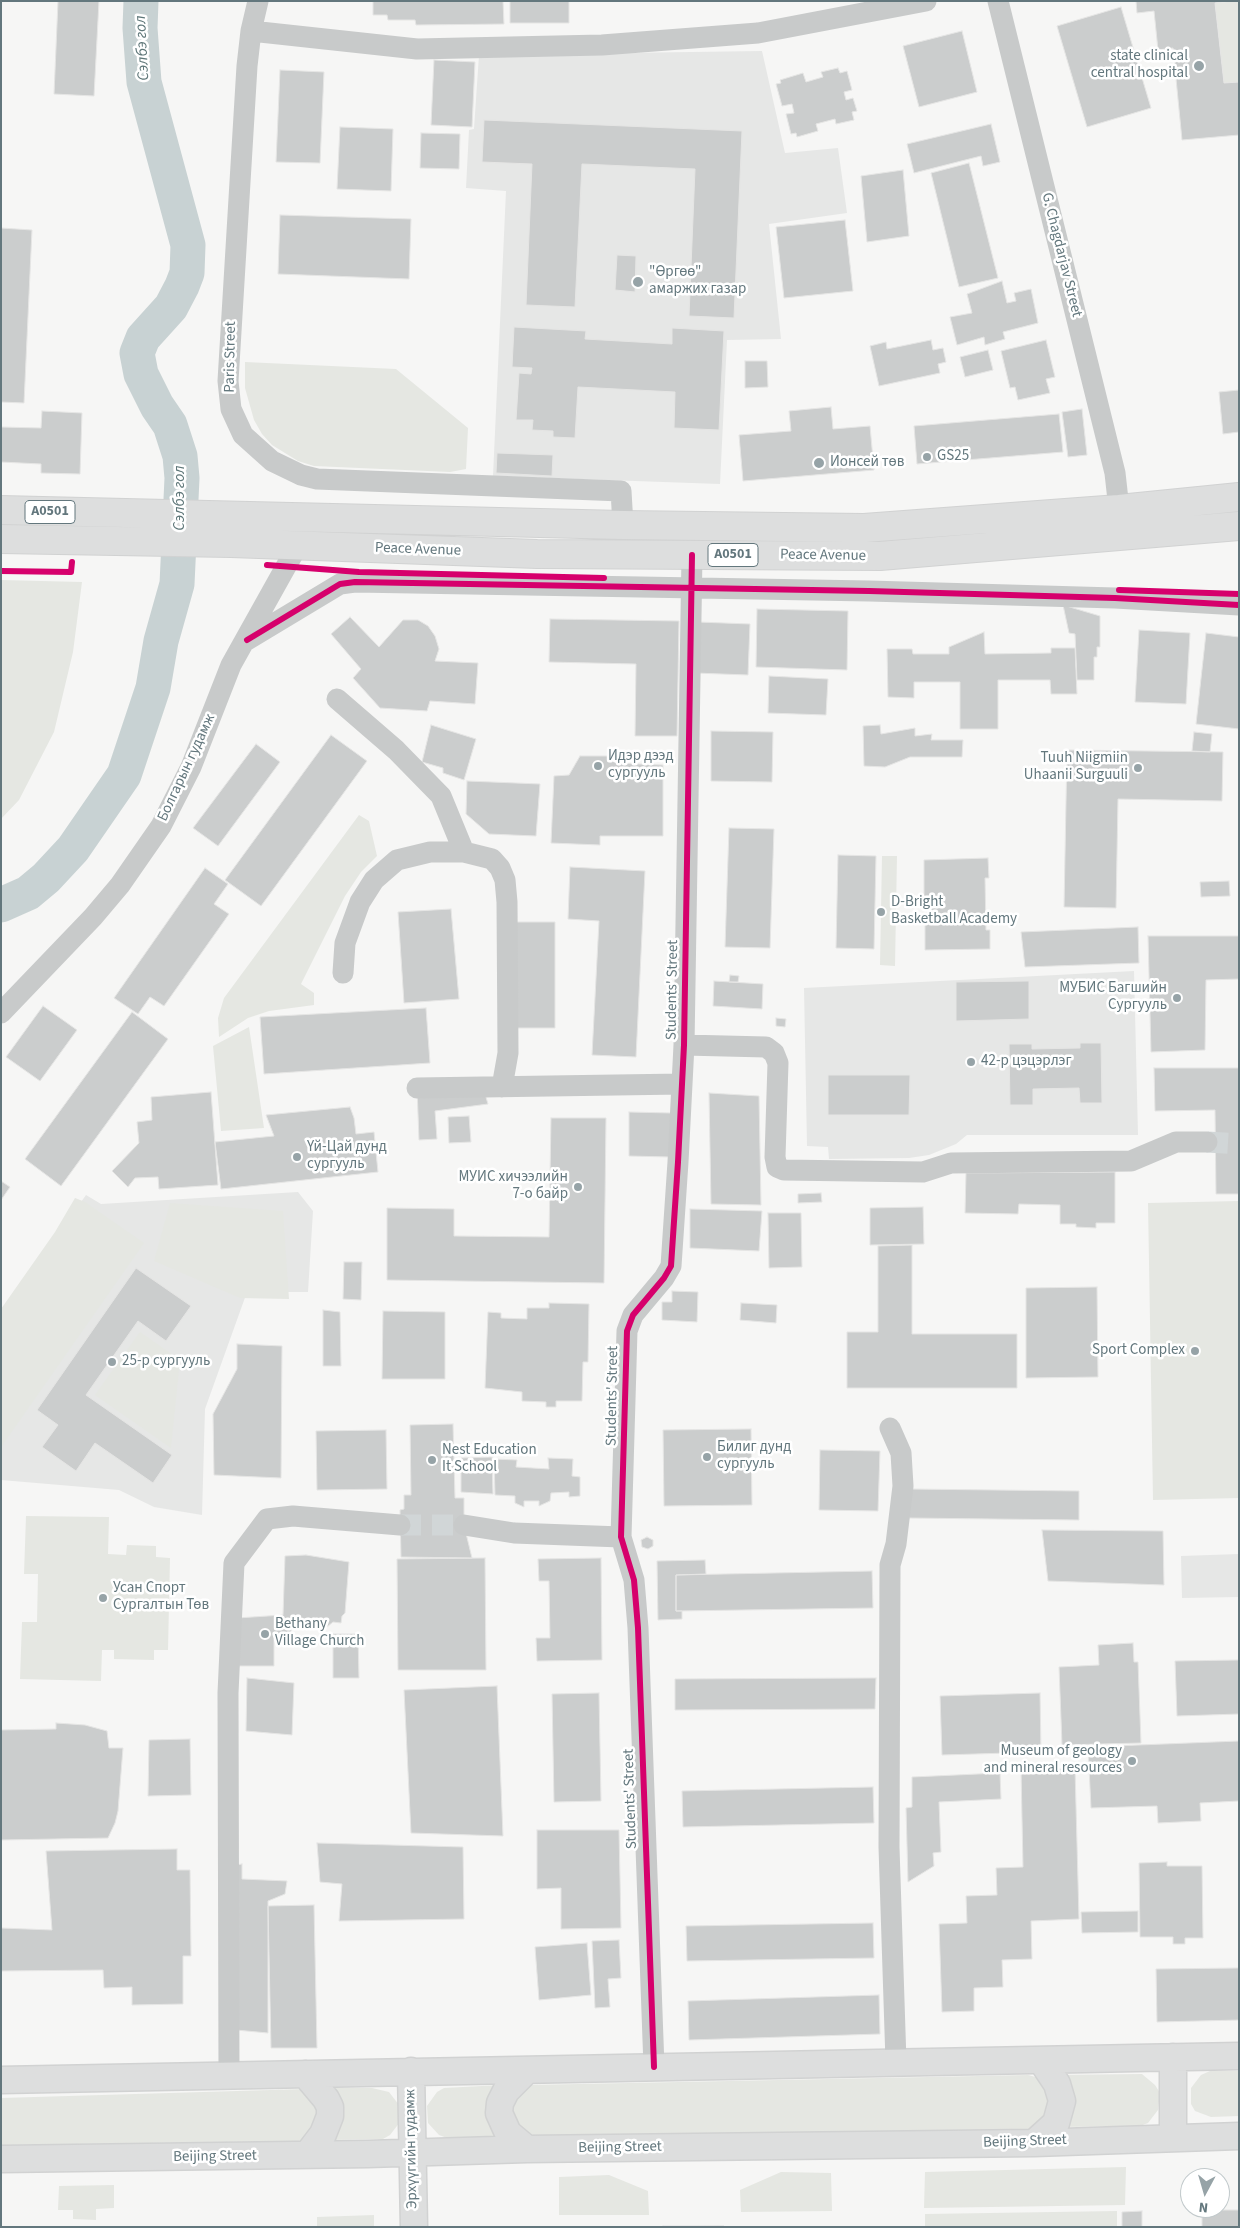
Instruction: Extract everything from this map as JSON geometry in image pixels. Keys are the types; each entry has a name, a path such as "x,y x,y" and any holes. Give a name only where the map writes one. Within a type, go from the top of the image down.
{"highway":[{"name":"Peace Avenue","path":"1,510 99,514 226,515 623,525 864,528 1119,509 1239,497"},
{"name":"Peace Avenue","path":"1,539 298,545 536,554 880,556 1239,526"}],"main road":[{"path":"1,2080 1239,2056"},
{"path":"1173,2057 1173,2137"},
{"path":"1034,2143 1056,2123 1062,2101 1057,2084 1041,2060"},
{"path":"527,2070 506,2091 500,2103 499,2113 508,2133 527,2149"},
{"name":"Эрхүүгийн гудамж","path":"411,2071 414,2227"},
{"path":"305,2074 326,2099 330,2116 323,2134 307,2155"},
{"name":"Beijing Street","path":"6,2163 527,2149 1034,2143 1239,2136"}],"street":[{"name":"Paris Street","path":"258,1 251,31 228,381 231,409 243,435 272,461 301,476 317,479 621,491 623,525"},
{"path":"251,31 417,49 602,45 758,33 926,1"},
{"name":"G. Chagdarjav Street","path":"998,1 1112,464 1119,509"},
{"name":"Болгарын гудамж","path":"1,1013 93,917 120,885 155,834 191,767 231,665 298,545"},
{"name":"Students' Street","path":"654,2067 638,1628 634,1580 622,1537 627,1331 632,1315 664,1278 670,1266 684,1045 692,555"},
{"path":"246,640 340,584 355,582 1095,597 1239,605"},
{"path":"337,699 396,750 441,796 464,852"},
{"path":"343,973 345,943 360,902 374,880 398,860 430,852 464,852 492,859 500,868 505,880 508,1053 502,1087"},
{"path":"684,1045 766,1047 774,1053 778,1063 775,1157 777,1167 784,1170 923,1172 950,1162 1131,1161 1176,1142 1207,1142"},
{"path":"417,1088 682,1084"},
{"path":"890,1428 901,1454 904,1486 896,1544 890,1565 890,1847 896,2062"},
{"path":"229,2075 228,1693 234,1563 267,1519 293,1516 400,1525"},
{"path":"464,1525 514,1534 622,1537"}],"shaded area":[{"path":"1239,1 1239,82 1224,83 1215,3"},
{"name":"\"Өргөө\" амаржих газар","path":"762,51 785,153 838,148 847,213 769,224 781,339 727,340 720,484 493,476 506,191 466,188 469,130 474,129 479,55"},
{"path":"245,362 396,369 468,428 466,469 450,472 314,466 298,461 272,445 262,434 254,420 245,388"},
{"path":"1,580 82,582 73,652 54,732 19,800 1,819"},
{"path":"359,815 369,821 377,856 361,872 345,896 301,984 314,993 314,1005 269,1011 248,1018 219,1037 218,1018 224,998"},
{"path":"882,856 897,856 895,966 880,965"},
{"name":"42-р цэцэрлэг","path":"1134,971 1138,1135 967,1135 956,1144 929,1155 909,1158 829,1159 828,1147 807,1146 804,988"},
{"path":"249,1027 264,1128 221,1131 213,1046"},
{"name":"25-р сургууль","path":"298,1192 313,1211 308,1292 247,1292 205,1409 202,1515 154,1507 119,1490 1,1480 1,1314 86,1195 101,1204"},
{"path":"75,1198 85,1202 144,1243 1,1447 1,1309 55,1232"},
{"name":"Sport Complex","path":"1239,1201 1239,1498 1153,1500 1148,1203"},
{"path":"170,1203 283,1211 289,1299 240,1298 154,1261"},
{"path":"140,1332 180,1360 171,1448 95,1395"},
{"name":"Усан Спорт Сургалтын Төв","path":"26,1516 109,1517 108,1554 126,1555 127,1545 156,1546 156,1557 170,1558 168,1650 154,1650 154,1660 114,1659 114,1650 102,1650 101,1681 20,1679 22,1622 37,1622 38,1574 24,1574"},
{"path":"1239,1554 1239,1597 1182,1598 1181,1556"},
{"path":"1210,2071 1239,2071 1239,2116 1211,2117 1195,2111 1191,2104 1191,2088 1201,2075"},
{"path":"1142,2074 1155,2085 1160,2093 1158,2110 1148,2123 1140,2126 1060,2127 1056,2075"},
{"path":"1028,2075 1043,2079 1055,2108 1030,2129 530,2138 504,2112 529,2085"},
{"path":"501,2085 503,2138 447,2138 439,2135 428,2123 427,2106 437,2092 444,2088"},
{"path":"325,2088 372,2088 389,2092 399,2105 400,2122 390,2135 383,2139 325,2140"},
{"path":"304,2089 324,2110 304,2140 299,2141 1,2145 1,2098"},
{"path":"1126,2167 1125,2205 924,2208 925,2172"},
{"path":"781,2172 831,2173 832,2211 741,2212 740,2190"},
{"path":"609,2175 648,2191 649,2215 559,2215 559,2177"},
{"path":"114,2185 114,2208 96,2209 96,2220 73,2219 73,2210 58,2210 59,2186"},
{"path":"1117,2211 1117,2227 925,2227 925,2214"},
{"path":"374,2215 374,2227 317,2227 317,2217"}],"building":[{"path":"58,1 99,1 94,96 54,94"},
{"path":"373,1 503,1 504,24 416,25 415,20 388,20 387,15 373,15"},
{"path":"510,1 569,1 569,23 510,23"},
{"name":"state clinical central hospital","path":"1136,1 1229,1 1215,3 1224,83 1239,82 1239,135 1182,140 1173,48 1158,50 1154,11 1137,13"},
{"path":"1121,7 1151,108 1087,127 1057,26"},
{"path":"962,31 977,92 919,107 903,46"},
{"path":"434,60 475,62 472,127 431,125"},
{"path":"838,68 840,73 847,71 852,90 844,92 846,100 853,98 857,111 852,112 854,120 836,124 835,119 816,124 818,131 797,137 796,133 791,134 786,114 794,113 792,104 782,106 776,84 781,83 780,80 803,73 806,82 823,77 821,72"},
{"path":"280,70 324,72 320,163 276,162"},
{"path":"484,120 742,131 734,318 689,316 695,169 582,164 575,307 526,305 532,164 482,162"},
{"path":"991,124 1000,162 983,166 981,156 914,173 907,144"},
{"path":"340,127 393,129 391,191 337,189"},
{"path":"421,133 460,134 459,169 420,168"},
{"path":"969,163 998,278 959,287 931,173"},
{"path":"903,170 909,236 867,242 861,176"},
{"path":"280,215 411,219 409,279 278,274"},
{"path":"845,220 853,291 784,298 776,227"},
{"path":"1,228 32,230 24,403 1,402"},
{"path":"617,255 636,256 635,292 615,290"},
{"path":"1002,281 1007,303 1016,301 1014,293 1031,289 1038,323 1003,332 1005,339 985,345 984,337 957,345 950,317 972,313 967,294"},
{"path":"514,327 586,331 585,339 672,344 672,328 724,331 719,430 674,428 675,392 578,387 575,438 553,437 553,431 532,430 533,420 516,420 519,373 531,374 532,368 512,367"},
{"path":"931,340 933,350 943,348 946,362 938,364 940,373 879,386 870,346 886,342 887,349"},
{"path":"1046,340 1055,377 1046,379 1050,393 1018,400 1015,387 1010,388 1001,351"},
{"path":"988,350 993,370 965,377 960,357"},
{"path":"745,361 767,361 768,387 745,388"},
{"path":"1239,390 1239,432 1223,434 1219,392"},
{"path":"831,407 833,429 870,426 874,470 743,481 739,435 791,431 789,411"},
{"path":"1082,409 1087,455 1068,457 1062,412"},
{"path":"42,411 82,413 80,474 41,473 41,464 1,462 1,427 41,428"},
{"path":"1059,414 1063,452 917,464 914,426"},
{"path":"497,453 553,455 552,476 496,473"},
{"path":"1063,605 1100,616 1100,647 1097,647 1097,657 1094,657 1094,680 1077,680 1075,634 1069,633"},
{"path":"757,609 848,611 847,670 756,667"},
{"path":"350,617 379,647 403,620 418,620 428,626 435,636 439,649 435,661 478,663 475,704 430,701 427,711 380,708 353,678 361,669 331,634"},
{"path":"550,619 679,621 677,736 635,736 636,664 549,662"},
{"path":"698,622 750,624 748,675 695,673"},
{"path":"1139,630 1190,633 1186,704 1135,702"},
{"path":"984,632 985,654 1051,653 1051,648 1075,648 1077,694 1051,694 1050,680 998,680 998,729 960,729 960,682 914,682 914,698 888,697 887,649 912,649 913,654 949,654 949,647"},
{"path":"1206,633 1239,637 1239,729 1196,724"},
{"path":"769,676 828,679 826,715 768,713"},
{"path":"431,725 476,739 464,780 443,773 443,768 422,762"},
{"path":"880,725 881,734 915,728 915,736 932,734 931,740 963,740 962,757 910,757 885,767 864,766 863,726"},
{"path":"711,731 773,732 772,782 711,781"},
{"path":"1194,732 1212,734 1210,752 1192,751"},
{"path":"331,735 367,761 261,906 225,880"},
{"path":"256,744 280,762 218,846 193,828"},
{"path":"1067,750 1223,752 1222,801 1118,799 1116,908 1064,907"},
{"name":"Идэр дээд сургууль","path":"580,756 611,756 616,763 663,765 663,836 600,836 600,845 551,843 554,776 569,775"},
{"path":"467,781 540,784 536,836 489,834 466,814"},
{"path":"729,828 774,829 770,948 725,947"},
{"path":"838,855 876,856 874,949 836,948"},
{"path":"988,858 989,878 985,878 986,930 990,930 990,949 925,950 925,914 929,914 929,898 924,898 924,860"},
{"path":"570,867 645,871 636,1057 592,1055 599,921 568,919"},
{"path":"205,868 228,884 214,904 229,914 164,1006 150,997 138,1014 114,998"},
{"path":"1229,881 1230,896 1201,897 1200,882"},
{"path":"451,909 459,999 404,1003 398,912"},
{"path":"513,922 555,922 555,1028 514,1028"},
{"path":"1138,927 1139,963 1025,967 1021,932"},
{"name":"МУБИС Багшийн Сургууль","path":"1148,936 1239,936 1239,979 1206,980 1205,1050 1151,1052"},
{"path":"730,975 739,976 738,982 729,982"},
{"path":"714,981 763,984 762,1009 713,1006"},
{"path":"1029,981 1029,1019 956,1021 956,982"},
{"path":"43,1006 77,1030 40,1081 6,1057"},
{"path":"426,1008 430,1063 264,1074 260,1017"},
{"path":"132,1012 168,1039 61,1186 25,1159"},
{"path":"776,1018 786,1019 785,1027 776,1026"},
{"path":"1080,1043 1101,1043 1102,1103 1080,1103 1079,1088 1033,1089 1033,1105 1010,1105 1009,1044 1032,1044 1032,1049 1080,1048"},
{"path":"1154,1068 1239,1068 1239,1194 1216,1194 1215,1110 1155,1111"},
{"path":"828,1075 910,1075 909,1115 828,1115"},
{"path":"483,1087 488,1104 435,1111 437,1139 419,1140 417,1088"},
{"path":"211,1092 218,1185 159,1189 158,1177 135,1178 128,1187 112,1171 139,1143 137,1122 152,1120 151,1097"},
{"path":"709,1093 759,1096 761,1205 711,1204"},
{"name":"Үй-Цай дунд сургууль","path":"350,1107 354,1118 356,1134 374,1132 378,1172 221,1189 215,1142 274,1136 266,1115"},
{"path":"629,1112 671,1113 670,1157 629,1156"},
{"path":"469,1116 471,1142 449,1143 448,1117"},
{"path":"551,1118 606,1118 604,1283 387,1280 387,1208 454,1209 454,1236 549,1237"},
{"path":"1115,1172 1115,1223 1096,1223 1096,1228 1076,1227 1076,1224 1060,1224 1060,1205 1019,1204 1018,1214 965,1213 966,1173"},
{"path":"1,1181 10,1187 1,1200"},
{"path":"821,1193 822,1202 798,1203 798,1194"},
{"path":"923,1207 924,1244 870,1245 870,1208"},
{"path":"690,1209 762,1211 759,1251 690,1248"},
{"path":"768,1213 801,1213 802,1267 769,1268"},
{"path":"912,1245 912,1334 1017,1334 1017,1388 847,1388 847,1332 878,1332 878,1246"},
{"path":"344,1262 362,1262 361,1300 343,1299"},
{"path":"136,1268 191,1306 166,1341 138,1321 86,1395 172,1455 153,1483 95,1443 76,1471 42,1447 58,1425 37,1410"},
{"path":"1097,1287 1098,1377 1026,1378 1026,1288"},
{"path":"672,1291 698,1292 697,1322 662,1320 662,1302 672,1302"},
{"path":"549,1303 589,1304 588,1362 583,1362 582,1401 556,1401 556,1407 546,1407 546,1402 522,1401 522,1392 485,1388 488,1312 501,1313 501,1318 527,1319 527,1308 549,1308"},
{"path":"741,1303 777,1305 776,1323 740,1320"},
{"path":"323,1310 340,1312 341,1366 323,1366"},
{"path":"383,1311 445,1312 445,1379 382,1379"},
{"path":"237,1344 282,1346 281,1478 214,1475 213,1414 237,1369"},
{"name":"Nest Education It School","path":"453,1424 455,1498 464,1498 464,1525 472,1558 401,1557 400,1510 404,1509 404,1495 411,1495 410,1425"},
{"name":"Билиг дунд сургууль","path":"751,1429 752,1505 664,1506 663,1430"},
{"path":"386,1430 387,1489 317,1490 316,1431"},
{"path":"820,1450 880,1451 878,1511 819,1510"},
{"path":"492,1457 493,1494 461,1492 461,1458"},
{"path":"548,1458 573,1459 572,1476 580,1477 580,1496 569,1497 569,1492 551,1493 550,1501 539,1506 539,1501 524,1501 524,1507 515,1503 515,1496 495,1495 494,1459 517,1460 516,1467 549,1469"},
{"path":"909,1489 1079,1491 1079,1520 909,1518"},
{"path":"1042,1530 1163,1531 1164,1585 1048,1581"},
{"path":"647,1537 653,1540 653,1546 648,1549 642,1547 641,1540"},
{"path":"306,1555 349,1562 345,1613 342,1616 341,1623 333,1622 327,1627 292,1625 290,1637 274,1639 274,1666 238,1666 237,1618 283,1615 285,1556"},
{"path":"485,1558 486,1670 398,1670 397,1559"},
{"path":"601,1558 602,1660 537,1661 536,1638 550,1638 549,1581 539,1581 538,1559"},
{"path":"705,1560 706,1574 676,1575 676,1611 682,1611 682,1619 658,1620 657,1561"},
{"path":"872,1571 873,1608 676,1611 676,1575"},
{"path":"333,1634 358,1634 359,1678 333,1678"},
{"path":"1133,1643 1134,1662 1138,1662 1141,1743 1062,1745 1059,1667 1099,1665 1098,1645"},
{"path":"1239,1660 1239,1714 1177,1716 1175,1661"},
{"path":"247,1678 294,1683 292,1735 246,1731"},
{"path":"876,1678 875,1709 675,1710 675,1679"},
{"path":"497,1686 503,1836 411,1833 404,1690"},
{"path":"599,1693 601,1801 554,1802 552,1694"},
{"path":"1040,1693 1041,1752 942,1755 940,1696"},
{"path":"56,1723 85,1725 107,1731 109,1748 123,1748 118,1811 108,1838 1,1840 1,1730 56,1729"},
{"path":"190,1739 191,1795 148,1796 149,1740"},
{"path":"1239,1741 1239,1801 1200,1803 1201,1821 1158,1823 1157,1806 1091,1808 1088,1747"},
{"path":"1075,1768 1079,1919 1031,1921 1032,1959 1002,1960 1003,1987 974,1988 974,2011 942,2012 939,1924 967,1923 966,1896 997,1895 996,1868 1023,1867 1021,1770"},
{"path":"1000,1773 1001,1799 939,1802 941,1852 933,1853 934,1866 908,1882 906,1808 912,1807 912,1777"},
{"path":"873,1787 874,1823 683,1827 682,1791"},
{"path":"537,1830 619,1830 621,1928 561,1929 561,1888 537,1889"},
{"path":"317,1843 463,1847 464,1919 339,1921 342,1884 320,1882"},
{"path":"177,1849 177,1870 190,1870 191,1956 183,1956 183,2004 132,2005 132,1987 104,1988 103,1970 1,1971 1,1928 52,1930 46,1851"},
{"path":"1167,1862 1167,1866 1202,1866 1203,1938 1185,1938 1185,1944 1173,1944 1173,1937 1140,1937 1139,1863"},
{"path":"242,1864 242,1879 287,1881 285,1894 268,1901 268,2033 236,2030 236,1865"},
{"path":"314,1905 317,2048 271,2048 268,1906"},
{"path":"1138,1911 1138,1932 1082,1933 1081,1912"},
{"path":"873,1923 874,1958 687,1961 686,1926"},
{"path":"619,1940 621,1978 608,1979 610,2007 595,2008 592,1941"},
{"path":"587,1943 591,1995 539,2000 535,1947"},
{"path":"1239,1968 1239,2020 1157,2022 1156,1969"},
{"path":"879,1995 880,2034 689,2040 688,2001"},
{"path":"1230,2210 1239,2210 1239,2227 1202,2227 1202,2218 1230,2218"},
{"path":"1142,2211 1142,2227 1122,2227 1122,2212"},
{"path":"663,2226 724,2226 663,2227"}],"waterway":[{"name":"Сэлбэ гол","path":"1,905 28,893 46,878 73,849 124,775 153,688 161,641 177,584 182,478 180,456 170,425 157,406 141,374 137,353 143,338 171,307 182,286 187,273 188,245 144,82 140,28 141,1"}],"tunnel":[{"path":"1207,1142 1239,1144"},
{"path":"400,1525 464,1525"}],"cycle path":[{"path":"654,2067 638,1628 634,1580 621,1537 627,1331 633,1315 664,1278 671,1266 684,1045 692,555"},
{"path":"1,571 71,572 72,562"},
{"path":"267,565 359,572 604,578"},
{"path":"247,640 340,584 355,582 869,591 1115,598 1239,605"},
{"path":"1119,590 1239,594"}],"place":[{"name":"state clinical central hospital","path":"1199,66"},
{"name":"\"Өргөө\" амаржих газар","path":"638,282"},
{"name":"GS25","path":"927,457"},
{"name":"Ионсей төв","path":"819,463"},
{"name":"Идэр дээд сургууль","path":"598,766"},
{"name":"Tuuh Niigmiin Uhaanii Surguuli","path":"1138,768"},
{"name":"D-Bright Basketball Academy","path":"881,912"},
{"name":"МУБИС Багшийн Сургууль","path":"1177,998"},
{"name":"42-р цэцэрлэг","path":"971,1062"},
{"name":"Үй-Цай дунд сургууль","path":"297,1157"},
{"name":"МУИС хичээлийн 7-о байр","path":"578,1187"},
{"name":"Sport Complex","path":"1195,1351"},
{"name":"25-р сургууль","path":"112,1362"},
{"name":"Билиг дунд сургууль","path":"707,1457"},
{"name":"Nest Education It School","path":"432,1460"},
{"name":"Усан Спорт Сургалтын Төв","path":"103,1598"},
{"name":"Bethany Village Church","path":"265,1634"},
{"name":"Museum of geology and mineral resources","path":"1132,1761"}]}
